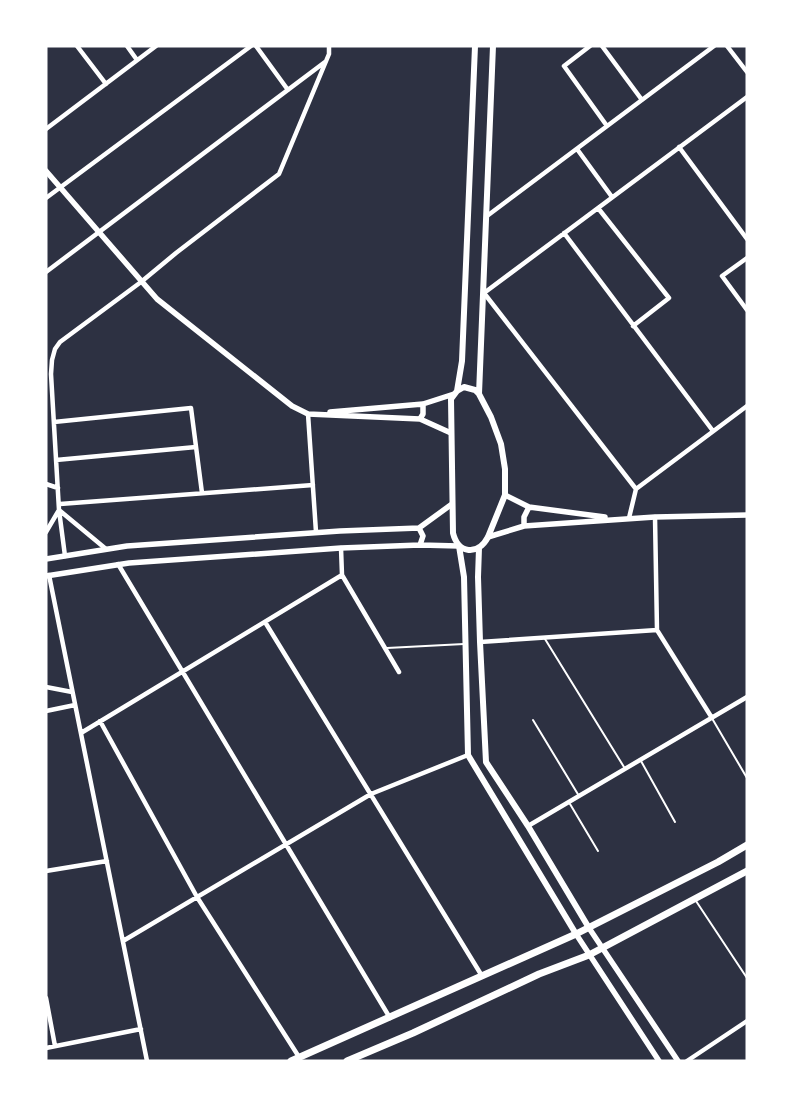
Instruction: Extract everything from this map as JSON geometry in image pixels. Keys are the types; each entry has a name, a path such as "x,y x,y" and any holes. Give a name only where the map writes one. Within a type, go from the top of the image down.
{"main road":[{"path":"475,46 462,361 455,392 451,399 452,533 454,540 459,546 472,550 485,544 505,495 505,470 501,444 491,417 479,394 492,46"},
{"path":"455,392 469,388 479,394"},
{"path":"459,546 464,577 468,755 576,934"},
{"path":"479,548 480,642 486,762 528,826 589,928"},
{"path":"291,1061 589,928 718,862 747,845"},
{"path":"347,1061 413,1033 540,974 603,948 747,871"}],"street":[{"path":"77,46 106,84"},
{"path":"127,46 138,60"},
{"path":"46,129 156,46"},
{"path":"46,198 251,46"},
{"path":"256,46 288,90"},
{"path":"65,556 59,510 52,384 52,360 60,342 280,174 329,54 329,46"},
{"path":"590,46 564,66 607,126"},
{"path":"602,46 642,100"},
{"path":"487,216 714,46"},
{"path":"727,46 747,72"},
{"path":"46,272 326,61"},
{"path":"636,489 484,293 747,97"},
{"path":"679,147 747,239"},
{"path":"576,149 612,197"},
{"path":"46,171 157,299 292,406 308,414 420,419 451,433"},
{"path":"598,208 669,298 633,326"},
{"path":"564,233 713,432"},
{"path":"747,258 722,276 747,310"},
{"path":"46,388 52,384"},
{"path":"308,414 423,404 455,392"},
{"path":"420,419 423,414 423,404"},
{"path":"630,518 636,489 747,406"},
{"path":"54,422 192,408 202,493"},
{"path":"308,414 316,532"},
{"path":"56,460 196,447"},
{"path":"46,484 58,488"},
{"path":"60,504 313,485"},
{"path":"505,495 529,507 617,519"},
{"path":"46,559 127,546 316,532 419,528 452,504"},
{"path":"524,526 524,517 529,507"},
{"path":"59,510 106,549"},
{"path":"46,532 59,510"},
{"path":"488,537 524,526 630,518 747,515"},
{"path":"655,517 657,630 712,718"},
{"path":"419,528 423,536 420,545"},
{"path":"147,1061 48,576 118,564 341,548 420,545 459,546"},
{"path":"341,548 342,575 399,672"},
{"path":"118,564 390,1018"},
{"path":"81,733 342,575"},
{"path":"265,622 482,976"},
{"path":"480,642 657,630"},
{"path":"46,688 72,692"},
{"path":"528,826 747,697"},
{"path":"46,711 75,705"},
{"path":"100,722 197,897 299,1057"},
{"path":"123,941 371,794 468,755"},
{"path":"46,871 107,861"},
{"path":"589,928 678,1061"},
{"path":"576,934 658,1061"},
{"path":"46,998 55,1046"},
{"path":"687,1061 747,1021"},
{"path":"46,1048 141,1028"}],"lane":[{"path":"544,637 625,769"},
{"path":"384,648 466,644"},
{"path":"712,718 747,778"},
{"path":"533,720 579,796"},
{"path":"640,760 675,822"},
{"path":"569,802 598,851"},
{"path":"695,900 747,978"}]}
